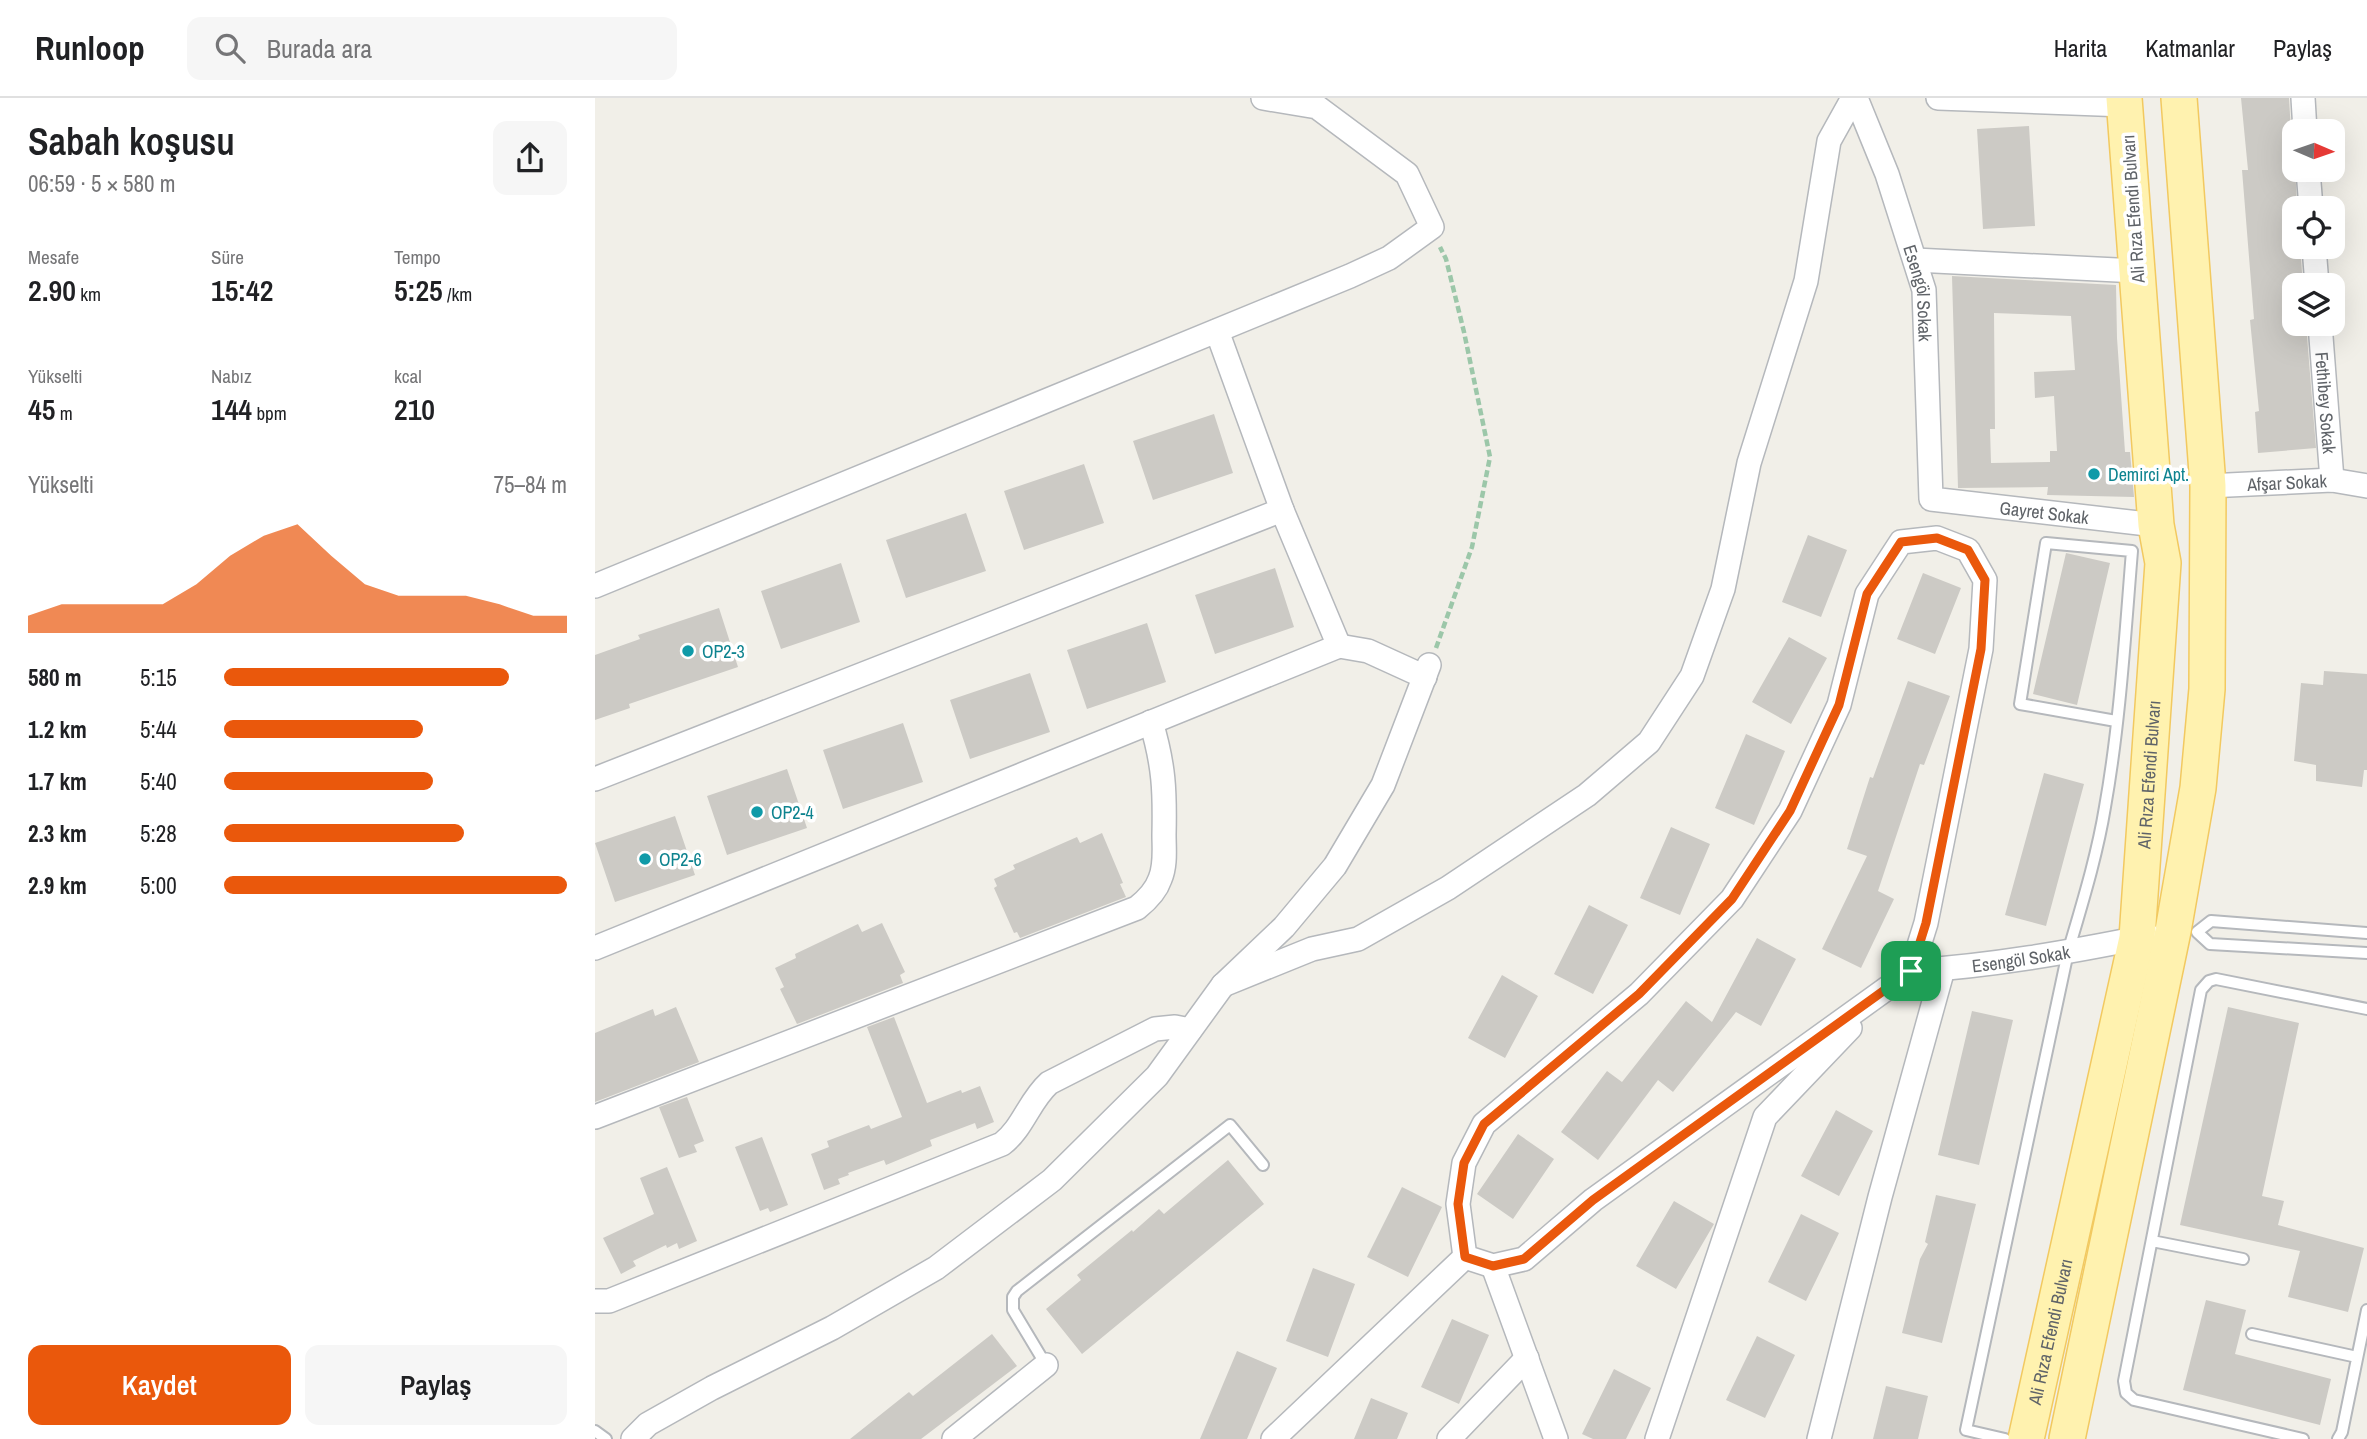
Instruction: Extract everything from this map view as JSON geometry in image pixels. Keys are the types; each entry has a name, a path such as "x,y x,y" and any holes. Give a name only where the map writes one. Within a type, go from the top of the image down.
{"main road":[{"path":"2067,1439 2173,931 2198,788 2207,689 2208,486 2179,98"},
{"name":"Ali Rıza Efendi Bulvarı","path":"2026,1439 2137,939 2163,563 2156,525 2125,102"}],"street":[{"path":"595,586 1389,258 1431,227 1407,174 1317,107 1263,98"},
{"path":"1223,985 1312,949 1358,939 1448,888 1587,795 1649,742 1692,676 1723,589 1749,463 1806,281 1829,141 1855,98"},
{"name":"Esengöl Sokak","path":"1855,98 1887,174 1924,290 1931,499"},
{"path":"1938,98 2125,102"},
{"path":"2303,98 2304,119"},
{"path":"1915,260 2137,271"},
{"path":"1217,331 1282,510 1339,646"},
{"name":"Fethibey Sokak","path":"2321,336 2332,480"},
{"name":"Afşar Sokak","path":"2208,486 2332,480 2367,486"},
{"name":"Gayret Sokak","path":"1931,499 2156,525"},
{"path":"595,779 1282,510"},
{"path":"1937,538 1968,550 1985,580 1981,649 1926,923 1911,971 1593,1200 1524,1259 1493,1266 1465,1257 1458,1204 1464,1163 1484,1124 1639,994 1732,899 1790,811 1839,705 1867,594 1901,542 1937,538"},
{"path":"595,948 1339,646 1368,651 1427,671 1383,785 1335,866 1284,927 1223,985 1157,1076 1052,1180 936,1268 832,1328 647,1424 633,1439"},
{"path":"595,1117 1137,908 1151,895 1164,864 1165,783 1151,722"},
{"name":"Esengöl Sokak","path":"1911,971 2068,952 2173,931"},
{"path":"1819,1439 1880,1197 1943,969"},
{"path":"1657,1439 1765,1117 1890,986"},
{"path":"595,1301 609,1301 1002,1144 1013,1136 1037,1094 1049,1083 1155,1029 1175,1027 1190,1030"},
{"path":"1273,1439 1465,1257"},
{"path":"1493,1266 1556,1439"},
{"path":"1449,1439 1527,1358"},
{"path":"954,1439 1046,1365"}],"lane":[{"path":"2005,1439 1966,1430 2068,952 2091,876 2103,817 2116,721 2132,551 2046,543 2020,704 2116,721"},
{"path":"2367,933 2211,921 2197,932 2210,944 2367,953"},
{"path":"2303,1439 2134,1400 2126,1393 2124,1381 2204,985 2216,979 2367,1009"},
{"path":"1046,1365 1013,1310 1013,1297 1017,1291 1230,1125 1263,1165"},
{"path":"2151,1241 2243,1259"},
{"path":"2338,1439 2342,1432 2367,1310"},
{"path":"2252,1334 2357,1357"},
{"path":"595,1431 606,1439"}],"path":[{"path":"1427,671 1472,547 1490,457 1446,259 1431,227"}],"building":[{"path":"2241,98 2289,98 2290,119 2282,119 2282,182 2296,182 2296,196 2282,196 2282,259 2301,259 2302,273 2282,273 2282,336 2307,336 2316,448 2258,453 2255,412 2259,411 2250,320 2254,319 2242,170 2248,170"},
{"path":"2029,126 2035,226 1983,229 1977,129"},
{"path":"1952,276 2116,285 2125,452 2130,452 2134,497 2047,495 2048,487 1958,488","holes":["1994,313 2071,316 2075,370 2034,372 2035,398 2054,396 2057,451 2050,451 2050,462 1991,463 1990,429 1995,429"]},
{"path":"1214,414 1233,473 1153,500 1133,441"},
{"path":"1084,464 1104,523 1024,550 1004,491"},
{"path":"966,513 986,571 906,598 886,540"},
{"path":"1808,535 1847,550 1821,617 1782,602"},
{"path":"2066,553 2110,563 2077,705 2033,694"},
{"path":"841,563 860,622 781,649 761,591"},
{"path":"1275,568 1294,627 1215,654 1195,595"},
{"path":"1923,573 1961,588 1935,654 1897,639"},
{"name":"OP2-3","path":"719,608 738,667 629,704 630,708 595,720 595,655 640,639 638,635"},
{"path":"1147,623 1166,682 1087,709 1067,650"},
{"path":"1789,637 1827,658 1791,724 1752,702"},
{"path":"2324,671 2367,674 2367,770 2364,770 2362,787 2316,781 2316,765 2294,761 2301,683 2323,685"},
{"path":"1030,673 1050,732 970,759 950,700"},
{"path":"1908,681 1950,696 1924,765 1920,764 1878,891 1894,899 1861,968 1822,949 1867,856 1847,849 1870,777 1873,778"},
{"path":"903,723 923,782 843,809 823,750"},
{"path":"1746,734 1785,751 1754,825 1715,808"},
{"name":"OP2-4","path":"787,769 807,828 727,855 707,796"},
{"path":"2044,773 2084,784 2046,926 2005,915"},
{"name":"OP2-6","path":"675,816 695,875 615,902 595,843"},
{"path":"1671,827 1710,844 1680,915 1640,898"},
{"path":"1102,833 1123,883 1120,884 1126,897 1020,938 1017,932 1014,933 994,888 997,886 994,879 1015,869 1013,865 1077,837 1080,843"},
{"path":"1589,905 1628,925 1593,994 1554,974"},
{"path":"882,923 905,972 900,975 903,983 797,1024 780,989 784,987 775,968 796,958 795,954 858,924 862,932"},
{"path":"1757,938 1796,959 1761,1026 1736,1012 1673,1092 1658,1080 1598,1160 1561,1132 1607,1071 1622,1082 1686,1001 1712,1022"},
{"path":"1502,975 1538,996 1505,1058 1468,1038"},
{"path":"676,1007 699,1062 595,1102 595,1033 653,1009 655,1016"},
{"path":"2228,1007 2299,1023 2262,1196 2284,1201 2278,1225 2364,1248 2348,1312 2288,1297 2300,1251 2180,1225"},
{"path":"1972,1011 2013,1020 1979,1165 1938,1155"},
{"path":"894,1017 927,1103 980,1086 994,1122 977,1129 975,1123 930,1140 932,1146 886,1165 884,1160 848,1173 849,1175 838,1179 840,1184 824,1190 811,1154 829,1147 827,1141 869,1125 871,1129 902,1117 867,1027"},
{"path":"687,1097 704,1141 694,1145 697,1152 679,1158 659,1107"},
{"path":"1836,1110 1873,1131 1839,1196 1801,1176"},
{"path":"1518,1134 1554,1159 1513,1219 1477,1194"},
{"path":"762,1137 788,1205 770,1212 768,1208 760,1211 735,1147"},
{"path":"1228,1160 1264,1204 1082,1354 1046,1309 1081,1280 1077,1275 1159,1209 1164,1214"},
{"path":"667,1167 697,1241 679,1249 677,1243 667,1248 666,1245 633,1261 636,1266 621,1274 603,1238 654,1214 640,1178"},
{"path":"1402,1187 1442,1207 1408,1277 1367,1257"},
{"path":"1936,1195 1976,1204 1942,1343 1902,1333 1920,1259 1928,1244 1925,1242"},
{"path":"1674,1201 1714,1224 1676,1289 1636,1266"},
{"path":"1801,1214 1839,1233 1806,1301 1768,1282"},
{"path":"1313,1268 1355,1284 1328,1357 1286,1341"},
{"path":"2206,1300 2246,1310 2235,1354 2331,1379 2320,1425 2183,1390"},
{"path":"1452,1319 1489,1335 1459,1404 1421,1387"},
{"path":"992,1334 1017,1366 921,1439 850,1439 909,1392 913,1396"},
{"path":"1757,1336 1795,1355 1765,1418 1726,1400"},
{"path":"1237,1351 1277,1368 1247,1439 1200,1439"},
{"path":"1614,1369 1651,1388 1626,1439 1593,1439 1582,1434"},
{"path":"1886,1386 1928,1396 1918,1439 1873,1439"},
{"path":"1371,1398 1408,1413 1397,1439 1354,1439"}],"place":[{"name":"Demirci Apt.","path":"2094,474"},
{"name":"OP2-3","path":"688,651"},
{"name":"OP2-4","path":"757,812"},
{"name":"OP2-6","path":"645,859"}],"route":[{"path":"1937,538 1968,550 1985,580 1981,649 1926,923 1911,971 1593,1200 1524,1259 1493,1266 1465,1257 1458,1204 1464,1163 1484,1124 1639,994 1732,899 1790,811 1839,705 1867,594 1901,542 1937,538"}]}
